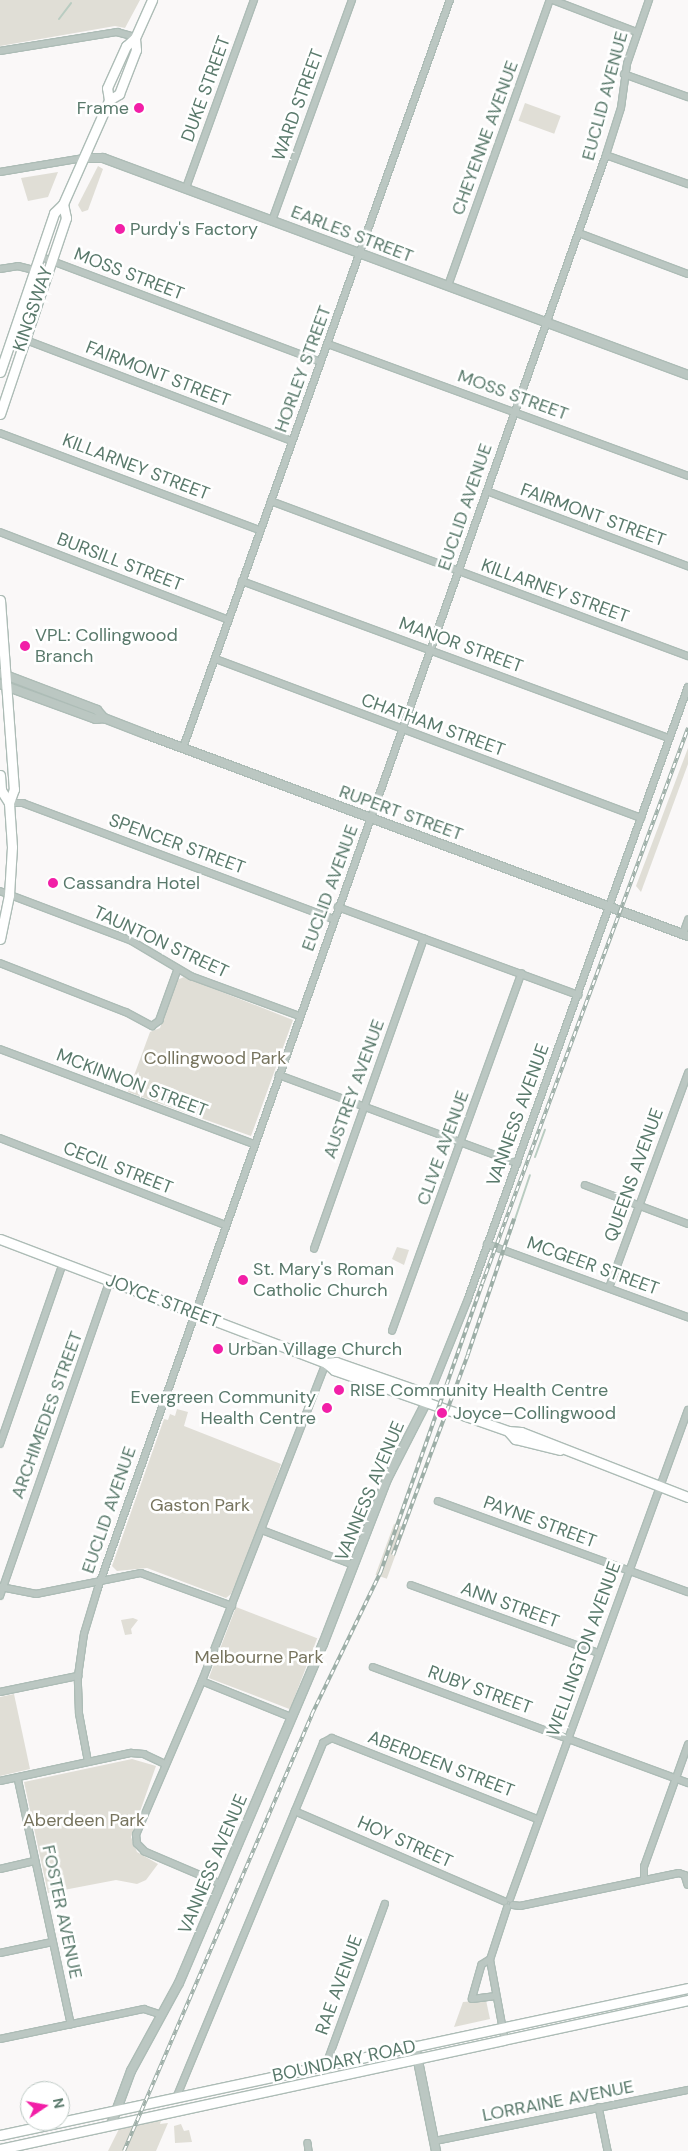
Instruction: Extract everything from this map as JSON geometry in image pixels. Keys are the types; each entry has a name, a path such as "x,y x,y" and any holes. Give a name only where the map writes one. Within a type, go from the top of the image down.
{"main road":[{"name":"KINGSWAY","path":"0,372 54,213 64,204 109,100 107,88 126,46 136,37 152,0"},
{"name":"KINGSWAY","path":"0,410 23,338 66,218 64,204"},
{"path":"0,600 3,686 14,789 9,803 12,847 10,895 0,939"},
{"path":"0,775 1,790 9,803"},
{"name":"JOYCE STREET","path":"0,1239 326,1363 336,1362 419,1391 427,1400 508,1431 515,1439 560,1450 688,1497"},
{"name":"BOUNDARY ROAD","path":"0,2135 688,1988"},
{"name":"BOUNDARY ROAD","path":"0,2149 23,2148 112,2125 688,2000"}],"street":[{"name":"DUKE STREET","path":"186,188 254,0"},
{"name":"WARD STREET","path":"272,220 352,0"},
{"name":"HORLEY STREET","path":"183,748 450,0"},
{"path":"552,0 637,32"},
{"name":"CHEYENNE AVENUE","path":"448,286 552,0"},
{"name":"EUCLID AVENUE","path":"88,1762 79,1714 78,1676 84,1634 100,1580 579,233 621,108 624,74 649,0"},
{"path":"0,51 118,32 136,37"},
{"path":"624,74 688,97"},
{"path":"606,155 688,184"},
{"name":"EARLES STREET","path":"0,172 100,156 688,375"},
{"path":"579,233 688,274"},
{"name":"MOSS STREET","path":"39,256 321,362"},
{"path":"0,270 18,266 46,273"},
{"name":"FAIRMONT STREET","path":"13,335 292,441"},
{"name":"MOSS STREET","path":"328,344 688,476"},
{"name":"KILLARNEY STREET","path":"0,433 260,530"},
{"name":"FAIRMONT STREET","path":"487,491 688,566"},
{"name":"KILLARNEY STREET","path":"271,501 688,656"},
{"name":"BURSILL STREET","path":"0,532 229,620"},
{"name":"MANOR STREET","path":"242,581 669,738"},
{"name":"CHATHAM STREET","path":"216,659 641,818"},
{"name":"RUPERT STREET","path":"3,675 97,710 104,718"},
{"name":"RUPERT STREET","path":"3,686 96,719 104,718 685,935"},
{"name":"VANNESS AVENUE","path":"112,2125 131,2071 162,2015 220,1884 354,1565 387,1479 427,1400 446,1356 688,687"},
{"name":"SPENCER STREET","path":"9,803 23,803 334,919"},
{"name":"TAUNTON STREET","path":"0,892 132,941 178,971 300,1016"},
{"path":"338,907 578,994"},
{"path":"685,935 688,920"},
{"name":"AUSTREY AVENUE","path":"314,1249 424,939"},
{"path":"0,963 126,1012 152,1026 159,1021 178,971"},
{"name":"CLIVE AVENUE","path":"392,1331 521,974"},
{"name":"MCKINNON STREET","path":"0,1048 254,1144"},
{"name":"QUEENS AVENUE","path":"609,1288 688,1073"},
{"path":"279,1075 517,1162"},
{"name":"CECIL STREET","path":"0,1138 225,1225"},
{"path":"586,1186 688,1224"},
{"name":"MCGEER STREET","path":"488,1244 688,1317"},
{"path":"0,1444 63,1263"},
{"name":"ARCHIMEDES STREET","path":"0,1596 1,1587 110,1281"},
{"path":"220,1884 152,1856 137,1844 137,1831 202,1681 326,1363"},
{"name":"WELLINGTON AVENUE","path":"505,2041 490,1960 538,1819 688,1410"},
{"name":"PAYNE STREET","path":"438,1501 688,1592"},
{"path":"262,1530 354,1565"},
{"path":"1,1587 36,1594 134,1573 151,1574 232,1606"},
{"name":"ANN STREET","path":"411,1585 598,1653"},
{"name":"RUBY STREET","path":"373,1667 688,1783"},
{"path":"0,1692 78,1676"},
{"path":"202,1681 291,1717"},
{"name":"ABERDEEN STREET","path":"295,1811 323,1743 332,1738 538,1819"},
{"path":"644,1880 644,1866 688,1745"},
{"path":"0,1781 137,1753 165,1764"},
{"name":"FOSTER AVENUE","path":"18,1778 71,2024"},
{"path":"177,2096 295,1811"},
{"name":"HOY STREET","path":"295,1811 510,1904"},
{"path":"0,1869 35,1861"},
{"path":"510,1904 520,1906 679,1872 686,1877 688,1885"},
{"name":"RAE AVENUE","path":"326,2065 384,1904"},
{"path":"0,1953 52,1942"},
{"name":"WELLINGTON AVENUE","path":"490,1960 482,1965 472,1999 496,1996"},
{"path":"0,2039 144,2009 162,2015"},
{"path":"415,2046 436,2151"},
{"path":"326,2065 329,2077"},
{"name":"LORRAINE AVENUE","path":"434,2141 688,2090"},
{"path":"599,2107 608,2151"},
{"path":"308,2143 309,2151"}],"green space":[{"path":"0,0 140,0 125,28 115,26 0,46"},
{"path":"525,103 561,116 554,134 519,121"},
{"path":"98,166 103,169 88,210 82,212 78,205"},
{"path":"58,172 48,197 28,201 21,178"},
{"path":"688,748 688,764 641,892 636,886"},
{"name":"Collingwood Park","path":"184,977 293,1020 251,1136 128,1092 150,1032 160,1028 177,980"},
{"path":"397,1247 409,1250 404,1265 392,1259"},
{"name":"Gaston Park","path":"177,1409 188,1412 184,1426 281,1464 254,1541 231,1594 226,1598 147,1568 117,1571 112,1566 164,1419 168,1420 170,1414 175,1416"},
{"path":"394,1524 405,1528 387,1579 376,1575"},
{"name":"Melbourne Park","path":"236,1607 317,1638 290,1709 209,1678"},
{"path":"133,1618 138,1620 131,1629 132,1634 125,1635 121,1620"},
{"path":"14,1694 30,1769 0,1776 0,1697"},
{"name":"Aberdeen Park","path":"132,1759 156,1766 131,1837 137,1852 158,1864 146,1880 137,1884 116,1880 48,1893 24,1782"},
{"path":"486,2000 490,2019 454,2027 463,2002"},
{"path":"162,2118 160,2124 168,2123 156,2151 108,2151 120,2127"},
{"path":"181,2124 184,2131 189,2130 192,2142 175,2143 174,2126"}],"waterway":[{"path":"59,19 71,3"},
{"path":"535,1157 545,1130"},
{"path":"510,1234 530,1175"}],"railway":[{"path":"124,2151 312,1714 381,1571 482,1284 688,728"},
{"path":"393,1555 468,1354 514,1219"}],"place":[{"name":"Frame","path":"139,108"},
{"name":"Purdy's Factory","path":"120,229"},
{"name":"VPL: Collingwood Branch","path":"25,646"},
{"name":"Cassandra Hotel","path":"53,883"},
{"name":"St. Mary's Roman Catholic Church","path":"243,1280"},
{"name":"Urban Village Church","path":"218,1349"},
{"name":"RISE Community Health Centre","path":"339,1390"},
{"name":"Evergreen Community Health Centre","path":"327,1408"},
{"name":"Joyce–Collingwood","path":"442,1413"}]}
